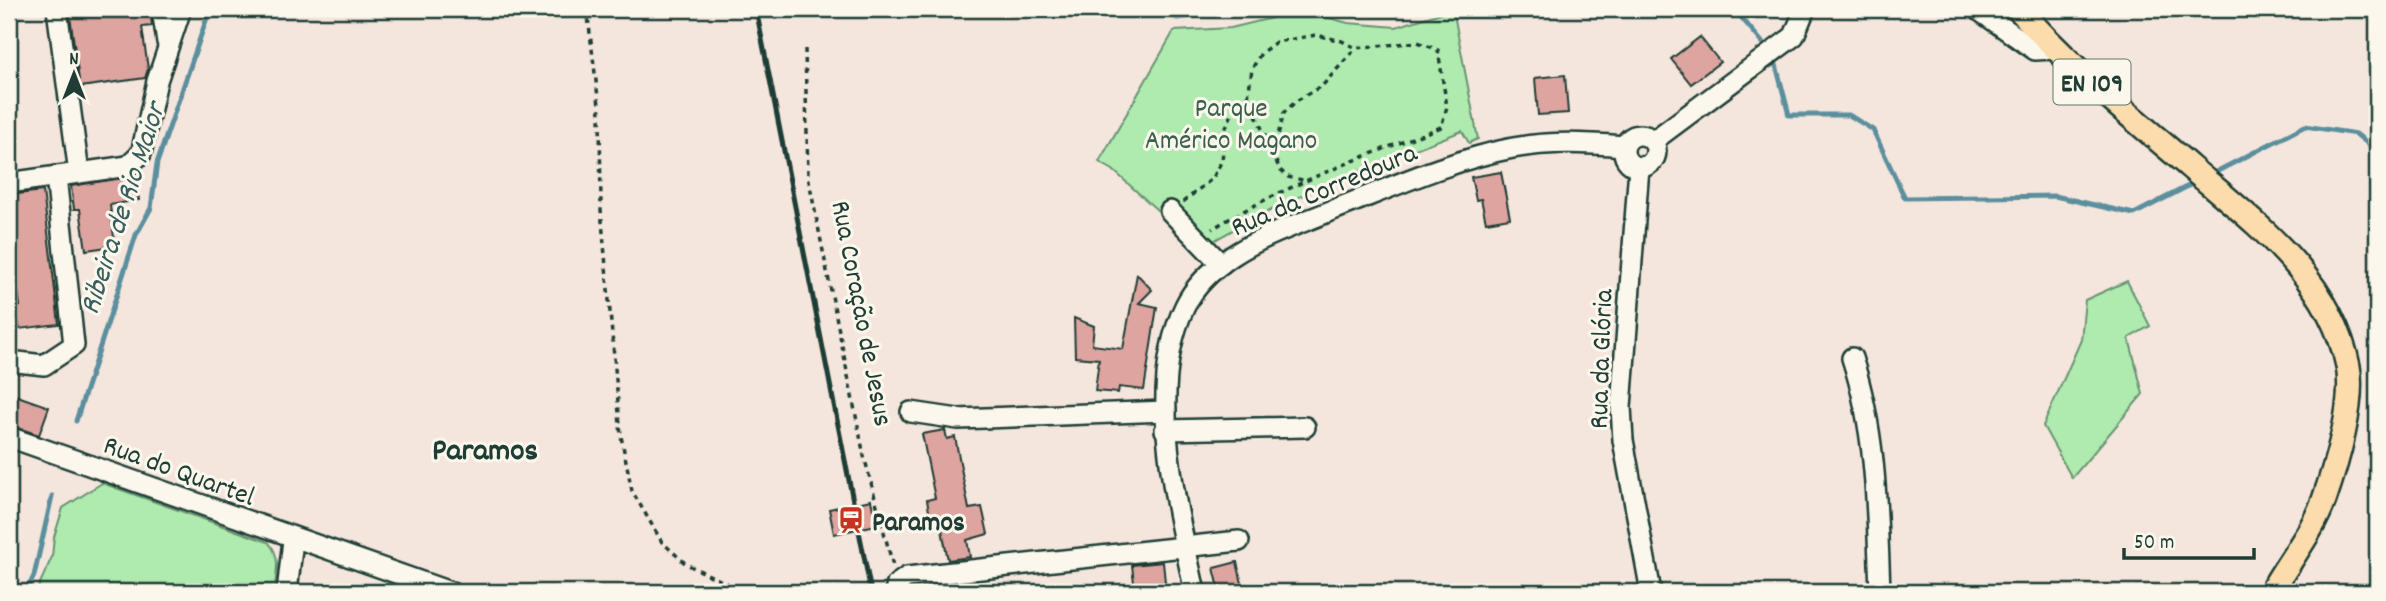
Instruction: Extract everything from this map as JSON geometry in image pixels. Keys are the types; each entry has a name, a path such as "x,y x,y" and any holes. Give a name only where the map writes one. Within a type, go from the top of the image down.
{"main road":[{"name":"EN 109","path":"2019,9 2054,49 2250,219 2311,281 2338,328 2348,369 2339,451 2323,503 2271,592"}],"street":[{"path":"57,9 79,173"},
{"path":"162,9 168,47"},
{"path":"9,183 128,166 141,155 157,81 181,9"},
{"path":"1653,141 1794,36 1805,9"},
{"path":"1977,9 2035,50 2054,49"},
{"path":"1634,135 1644,135 1653,141 1656,151 1653,161 1639,167 1626,160 1624,146 1634,135"},
{"name":"Rua da Corredoura","path":"1195,592 1185,547 1166,420 1173,342 1185,305 1205,277 1221,264 1271,235 1460,161 1514,148 1572,142 1624,146"},
{"name":"Rua da Glória","path":"1639,167 1621,407 1623,440 1651,592"},
{"path":"9,361 44,365 74,345 56,176"},
{"path":"1170,211 1198,237 1221,264"},
{"path":"1852,358 1862,389 1875,455 1880,592"},
{"path":"911,412 958,419 1166,420 1306,427"},
{"name":"Rua do Quartel","path":"9,437 293,540 450,592"},
{"path":"287,592 293,540"},
{"path":"896,588 907,577 1239,541"}],"path":[{"path":"587,9 600,113 601,210 621,436 632,491 662,542 686,564 745,592"},
{"path":"1198,237 1254,204 1303,180 1441,127 1446,120 1438,50 1418,43 1356,48 1316,35 1276,42 1261,54 1252,69 1248,97 1280,170 1288,177 1303,180"},
{"path":"1273,153 1284,113 1296,101 1323,85 1356,48"},
{"name":"Rua Coração de Jesus","path":"805,49 808,176 864,456 896,588"},
{"path":"1170,211 1213,178 1222,160 1226,127 1232,114 1248,97"}],"green space":[{"name":"Parque Américo Magano","path":"1453,9 1478,139 1469,143 1462,131 1395,157 1296,198 1200,249 1113,170 1099,162 1174,31 1231,28 1284,15 1322,16 1348,23 1396,27"},
{"path":"2127,281 2150,326 2129,338 2143,394 2072,478 2043,426 2081,340 2085,300"},
{"path":"102,483 268,542 277,559 274,592 36,592 52,557 54,537 63,508"}],"building":[{"path":"69,9 150,9 152,26 142,27 148,69 145,78 80,87"},
{"path":"1700,37 1720,62 1691,84 1671,59"},
{"path":"1565,75 1568,113 1538,115 1535,78"},
{"path":"1501,172 1510,218 1486,222 1481,199 1476,200 1471,177"},
{"path":"135,176 139,200 110,205 115,246 86,250 80,209 74,209 71,186"},
{"path":"43,191 59,324 19,329 16,307 20,306 9,227 9,195"},
{"path":"1137,274 1152,290 1139,303 1157,307 1144,390 1119,387 1118,393 1095,391 1099,359 1075,357 1074,318 1094,326 1092,345 1123,349"},
{"path":"9,393 49,407 39,435 9,425"},
{"path":"945,430 947,439 955,437 969,509 982,507 988,534 967,540 970,557 948,560 940,520 931,522 927,500 935,498 922,434"},
{"path":"871,500 876,525 834,534 829,509"},
{"path":"1163,562 1166,592 1135,592 1132,565"},
{"path":"1237,562 1244,592 1220,592 1214,568"}],"waterway":[{"name":"Ribeira de Rio Maior","path":"76,421 136,235 151,208 157,163 210,9"},
{"name":"Ribeira de Rio Maior","path":"1152,9 1177,18 1241,9"},
{"name":"Ribeira de Rio Maior","path":"1356,9 1380,13 1395,9"},
{"name":"Ribeira de Rio Maior","path":"1734,9 1762,42"},
{"name":"Ribeira de Rio Maior","path":"1775,61 1789,115 1849,115 1873,130 1905,198 2055,196 2134,214 2198,181"},
{"name":"Ribeira de Rio Maior","path":"2210,175 2305,126 2356,134 2377,151"},
{"path":"26,592 34,576 52,496"},
{"path":"330,586 330,592"}],"railway":[{"path":"756,9 871,592"}],"place":[{"name":"Paramos","path":"851,520"}],"district":[{"name":"Paramos","path":"485,448"}]}
